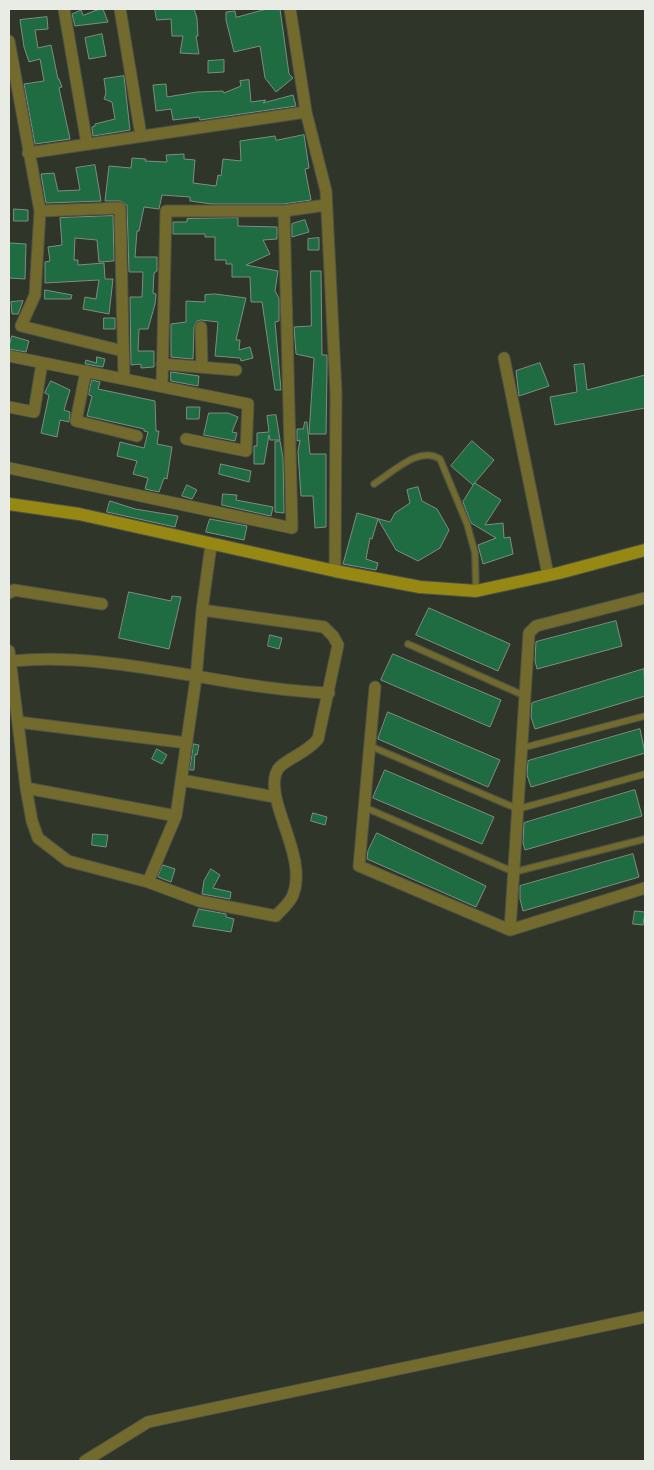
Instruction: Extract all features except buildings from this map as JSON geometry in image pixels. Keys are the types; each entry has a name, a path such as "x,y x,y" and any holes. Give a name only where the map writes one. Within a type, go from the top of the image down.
{"main road":[{"path":"9,504 79,514 211,545 420,587 476,591 645,550"}],"street":[{"path":"64,9 87,144"},
{"path":"120,9 141,136"},
{"path":"290,9 306,112 326,191 336,393 335,571"},
{"path":"9,41 40,211 36,295 21,326 123,351"},
{"path":"28,153 306,112"},
{"path":"162,386 166,211 284,211 326,205"},
{"path":"40,211 120,208 124,379"},
{"path":"9,468 292,528 284,211"},
{"path":"201,327 202,367"},
{"path":"9,356 248,404 246,451 186,439"},
{"path":"504,358 548,575"},
{"path":"9,407 34,412 42,363"},
{"path":"162,364 236,370"},
{"path":"86,371 76,421 137,436"},
{"path":"148,882 176,816 196,678 202,610 211,545"},
{"path":"9,593 14,590 102,604"},
{"path":"510,930 528,633 536,626 645,598"},
{"path":"202,610 324,627 333,636 338,646 328,693 318,739 311,748 279,767 275,778 275,797 294,851 293,895 276,916 199,901 148,882 68,861 38,838 32,821 26,788 10,656 110,664 289,692 328,693"},
{"path":"375,687 359,866 510,930 645,888"},
{"path":"18,722 187,743"},
{"path":"181,780 275,797"},
{"path":"26,788 176,816"},
{"path":"85,1461 148,1422 645,1317"}],"lane":[{"path":"374,484 421,454 434,455 440,459 467,524 472,543 476,591"},
{"path":"408,644 525,696"},
{"path":"522,748 645,716"},
{"path":"370,746 518,809 645,774"},
{"path":"364,806 514,872 645,839"}]}
